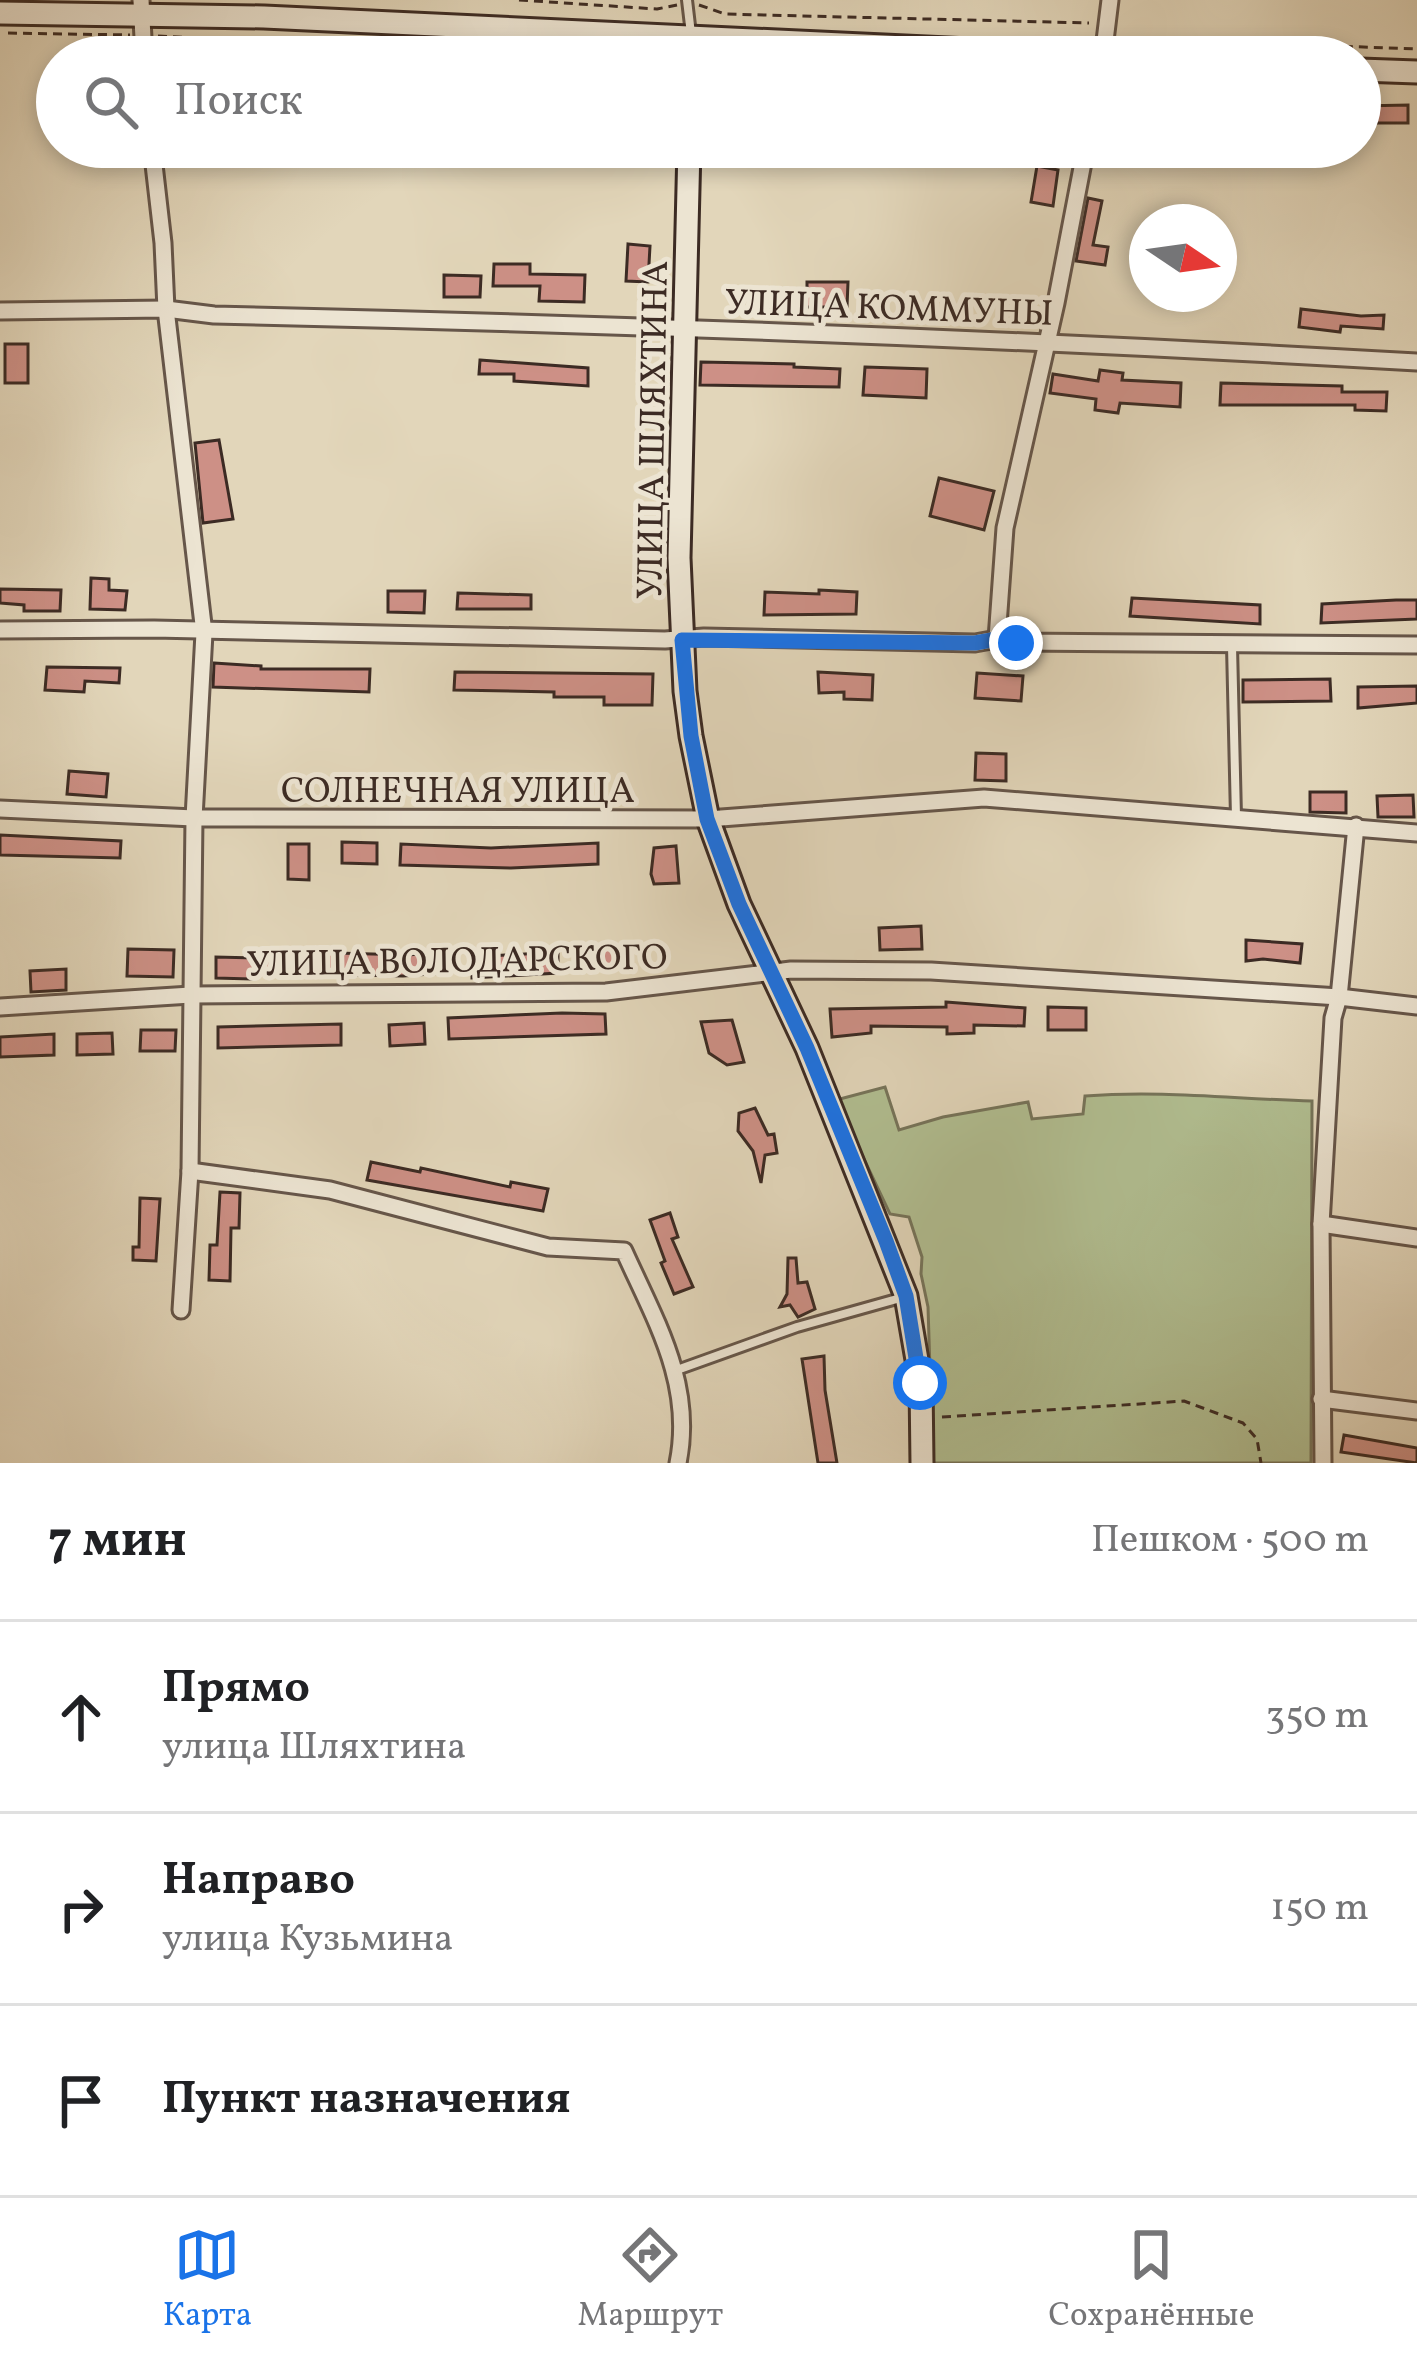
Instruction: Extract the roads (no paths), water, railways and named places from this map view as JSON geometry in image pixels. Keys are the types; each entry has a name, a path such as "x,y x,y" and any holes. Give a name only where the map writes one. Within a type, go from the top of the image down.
{"main road":[{"path":"0,13 142,17 347,11 579,36"},
{"path":"1381,71 1417,72"},
{"name":"УЛИЦА ШЛЯХТИНА","path":"688,168 679,456 682,640 688,714 707,819 739,904 807,1048 906,1296 915,1337 922,1463"}],"street":[{"path":"1104,36 1110,0"},
{"path":"155,168 204,633 194,818 190,1171 182,1310"},
{"path":"997,639 1005,528 1082,168"},
{"name":"УЛИЦА КОММУНЫ","path":"0,311 166,309 214,315 599,323 1417,362"},
{"path":"0,630 154,628 204,633 682,640 1417,645"},
{"name":"СОЛНЕЧНАЯ УЛИЦА","path":"0,809 194,818 707,819 984,798 1417,833"},
{"path":"1323,1463 1321,1224 1333,1018 1357,826"},
{"name":"УЛИЦА ВОЛОДАРСКОГО","path":"0,1007 191,994 606,992 791,970 931,971 1417,1006"},
{"path":"190,1171 330,1190 548,1247 624,1250 677,1370 682,1421 678,1463"},
{"path":"1321,1224 1417,1238"},
{"path":"1321,1399 1417,1412"}],"lane":[{"path":"687,2 690,36"},
{"path":"1232,646 1236,817"},
{"path":"677,1370 797,1327 906,1296"}]}
